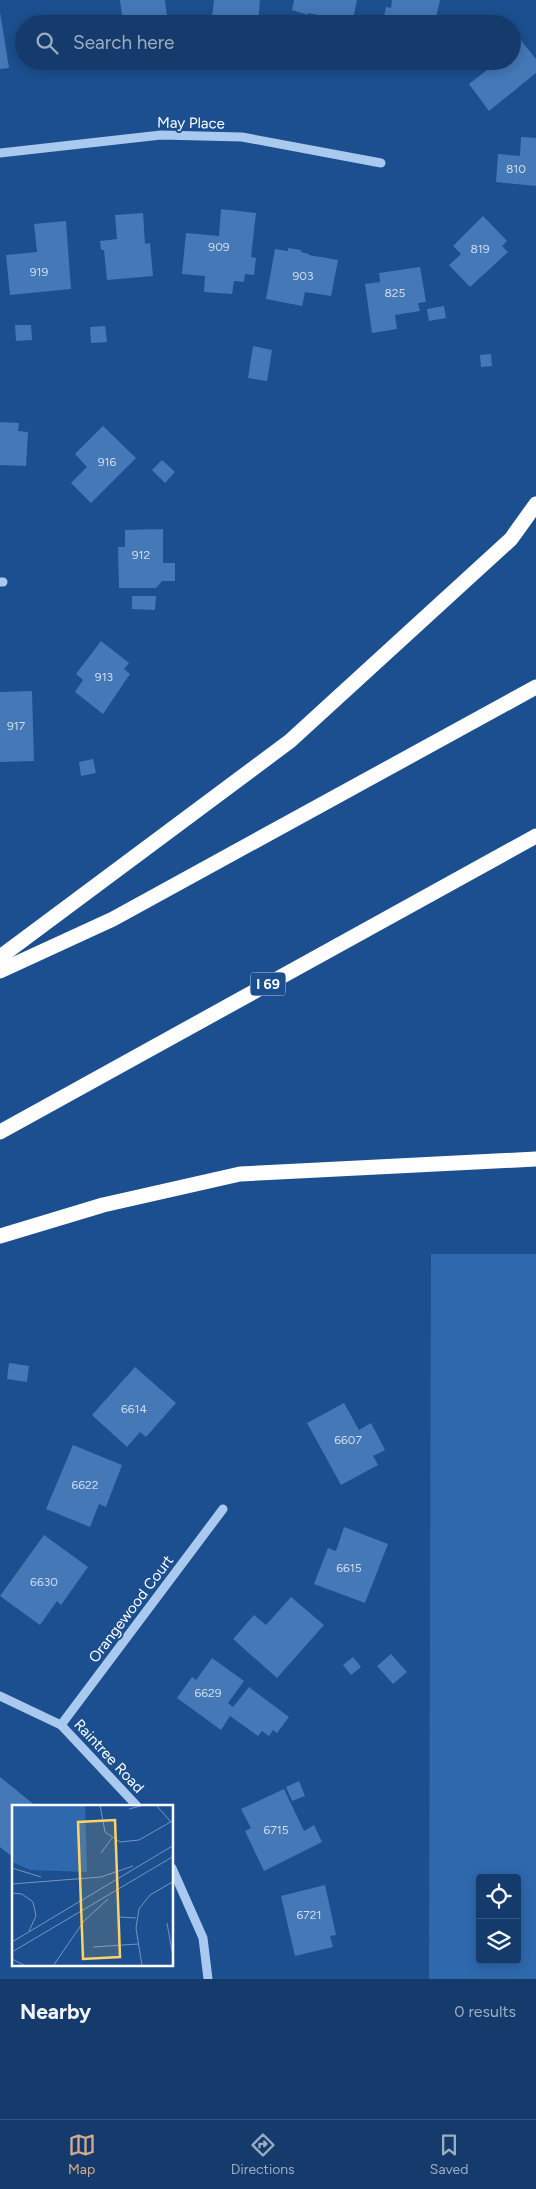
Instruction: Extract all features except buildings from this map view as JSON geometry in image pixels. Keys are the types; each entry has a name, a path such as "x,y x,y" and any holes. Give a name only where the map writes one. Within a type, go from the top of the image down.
{"highway":[{"path":"0,957 290,740 510,539 536,504"},
{"path":"0,971 112,919 536,687"},
{"name":"I 69","path":"0,1132 536,836"},
{"path":"0,1236 103,1205 240,1174 536,1158"}],"street":[{"name":"May Place","path":"0,153 161,135 242,137 381,163"},
{"name":"Orangewood Court","path":"61,1725 223,1509"},
{"path":"0,1696 61,1725"},
{"name":"Raintree Road","path":"61,1725 136,1805"},
{"path":"174,1872 204,1938 208,1979"}],"shaded area":[{"path":"431,1254 536,1254 536,1979 429,1979"}]}
